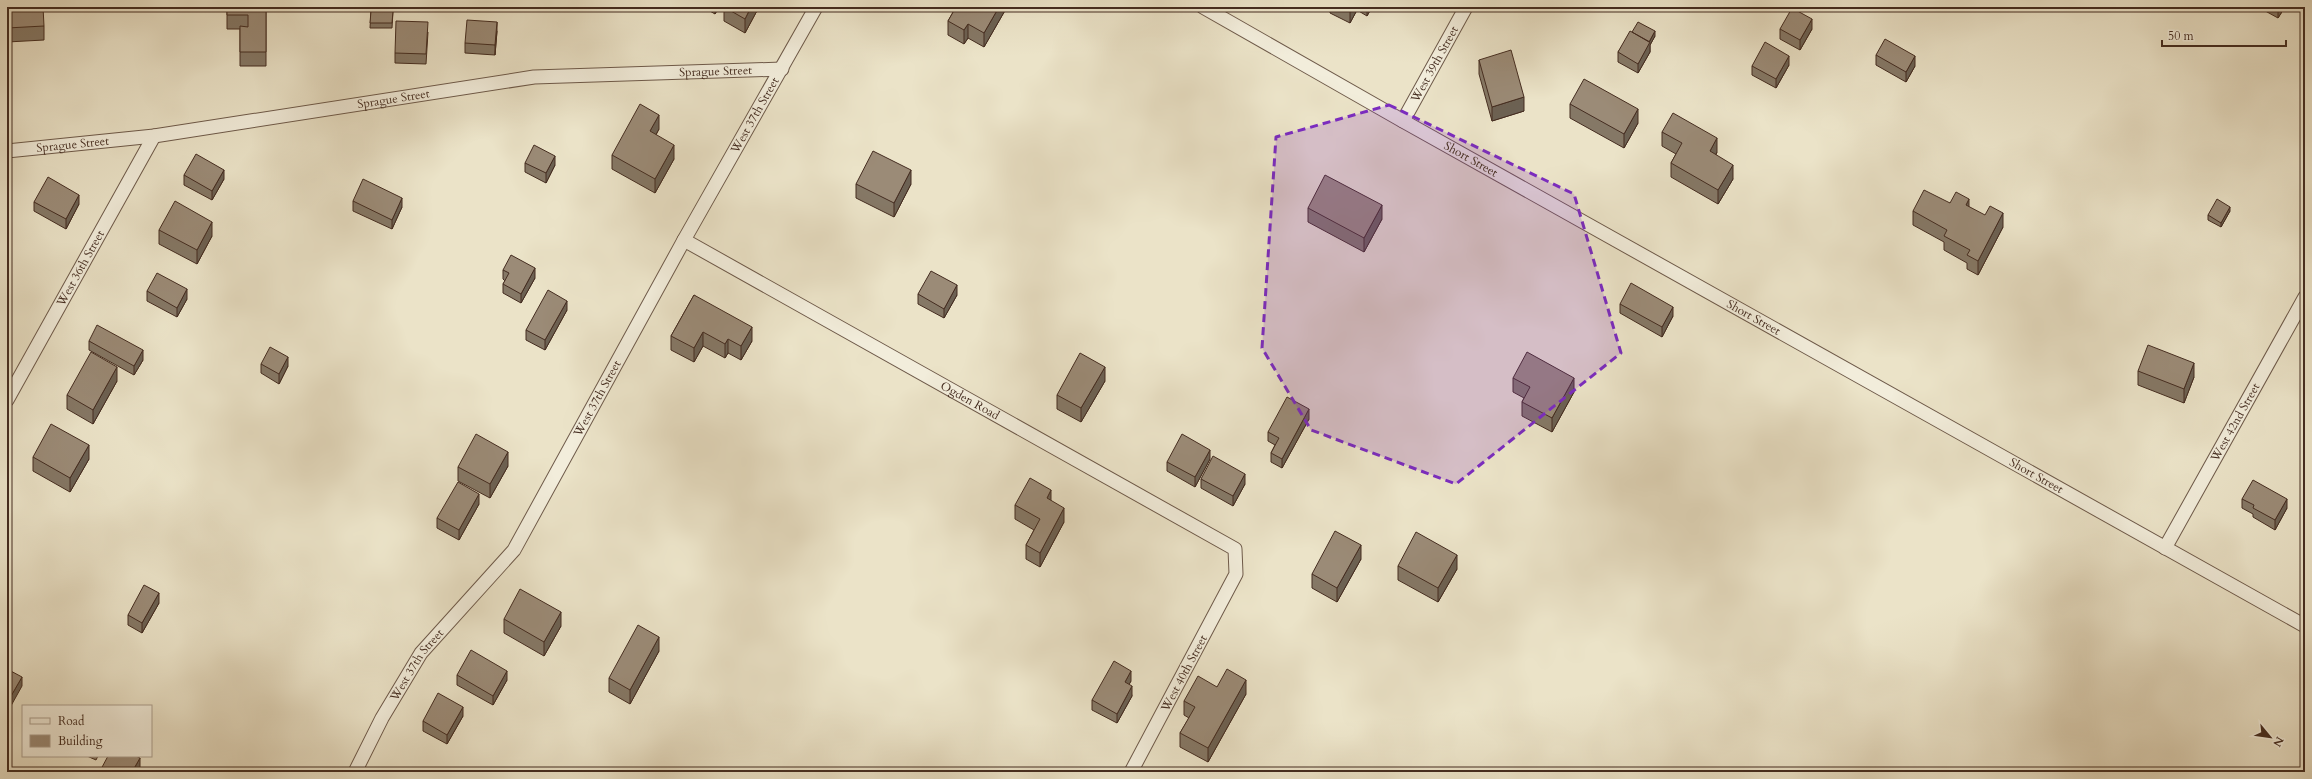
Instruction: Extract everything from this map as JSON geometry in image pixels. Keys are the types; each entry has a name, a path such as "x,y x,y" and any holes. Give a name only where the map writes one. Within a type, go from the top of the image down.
{"street":[{"name":"West 37th Street","path":"355,772 382,718 421,654 514,550 684,240 816,7"},
{"name":"Short Street","path":"1203,7 1403,122 2305,626"},
{"name":"West 39th Street","path":"1403,122 1466,7"},
{"name":"Sprague Street","path":"7,151 154,136 534,76 782,69"},
{"name":"West 36th Street","path":"7,400 154,136"},
{"name":"Ogden Road","path":"684,240 1235,549 1236,574"},
{"name":"West 42nd Street","path":"2166,548 2305,297"},
{"name":"West 40th Street","path":"1132,772 1236,574"}],"highlighted area":[{"path":"1389,105 1574,194 1621,353 1456,484 1311,430 1262,348 1276,137"}],"building":[{"path":"7,7 43,7 44,26 7,28"},
{"path":"227,7 248,7 248,11 266,11 266,52 240,52 240,26 248,27 248,15 227,15"},
{"path":"724,7 751,7 745,19"},
{"path":"956,7 999,7 984,33 968,24 964,30 948,21"},
{"path":"1792,8 1812,19 1800,40 1780,29"},
{"path":"371,11 393,11 392,23 370,23"},
{"path":"467,20 497,22 495,45 465,43"},
{"path":"396,21 428,22 426,54 395,53"},
{"path":"1638,22 1655,31 1649,42 1632,32"},
{"path":"1630,31 1650,42 1638,64 1618,52"},
{"path":"1885,39 1915,56 1906,72 1876,55"},
{"path":"1765,42 1789,56 1776,79 1752,66"},
{"path":"1511,50 1524,97 1492,107 1479,60"},
{"path":"1584,79 1638,109 1624,134 1570,104"},
{"path":"640,104 659,115 650,131 674,145 655,179 612,155"},
{"path":"1673,113 1717,138 1710,151 1733,165 1718,190 1671,163 1682,143 1662,132"},
{"path":"534,145 555,156 546,173 525,163"},
{"path":"873,151 911,170 894,203 856,184"},
{"path":"196,154 224,170 212,191 184,175"},
{"path":"1325,175 1382,205 1364,238 1308,208"},
{"path":"48,177 79,195 66,219 34,202"},
{"path":"363,179 402,198 392,220 353,201"},
{"path":"1924,190 1950,203 1956,192 1969,199 1966,205 1985,215 1990,206 2003,213 1978,261 1967,255 1970,250 1944,236 1947,230 1913,211"},
{"path":"2217,199 2230,207 2221,223 2208,215"},
{"path":"175,201 212,222 197,250 159,230"},
{"path":"511,255 535,268 521,294 503,284 509,273 503,270"},
{"path":"931,271 957,285 944,309 918,294"},
{"path":"157,273 187,289 177,308 147,291"},
{"path":"1631,283 1673,307 1662,327 1620,304"},
{"path":"548,290 567,301 545,340 526,330"},
{"path":"694,295 752,327 741,346 728,339 725,344 703,332 694,348 671,336"},
{"path":"97,325 143,350 134,366 89,341"},
{"path":"2148,345 2194,363 2184,389 2138,371"},
{"path":"270,347 288,357 279,374 261,364"},
{"path":"91,352 117,367 93,410 67,395"},
{"path":"1527,352 1574,378 1552,418 1522,402 1530,387 1513,378"},
{"path":"1080,353 1105,367 1081,408 1057,395"},
{"path":"1287,397 1309,409 1282,459 1271,453 1279,438 1268,432"},
{"path":"51,424 89,445 70,478 33,457"},
{"path":"476,434 508,452 490,484 458,467"},
{"path":"1182,434 1210,450 1195,477 1167,462"},
{"path":"1213,456 1245,474 1233,496 1201,479"},
{"path":"1030,478 1051,490 1047,498 1064,508 1040,553 1026,545 1040,519 1015,505"},
{"path":"2253,480 2287,499 2275,520 2253,508 2254,505 2242,499"},
{"path":"458,482 479,494 459,530 437,518"},
{"path":"1335,531 1361,545 1337,588 1312,574"},
{"path":"1416,532 1457,555 1438,588 1398,566"},
{"path":"144,585 159,593 142,623 128,615"},
{"path":"520,589 561,612 544,642 504,619"},
{"path":"638,625 659,637 630,690 609,678"},
{"path":"471,650 507,671 493,696 457,675"},
{"path":"1114,661 1131,671 1125,682 1132,686 1117,714 1092,700"},
{"path":"7,669 22,677 7,703"},
{"path":"1227,669 1246,680 1208,748 1180,733 1195,707 1184,701 1198,676 1217,687"},
{"path":"438,693 463,707 447,735 423,721"},
{"path":"107,757 140,758 132,772 100,771"}]}
